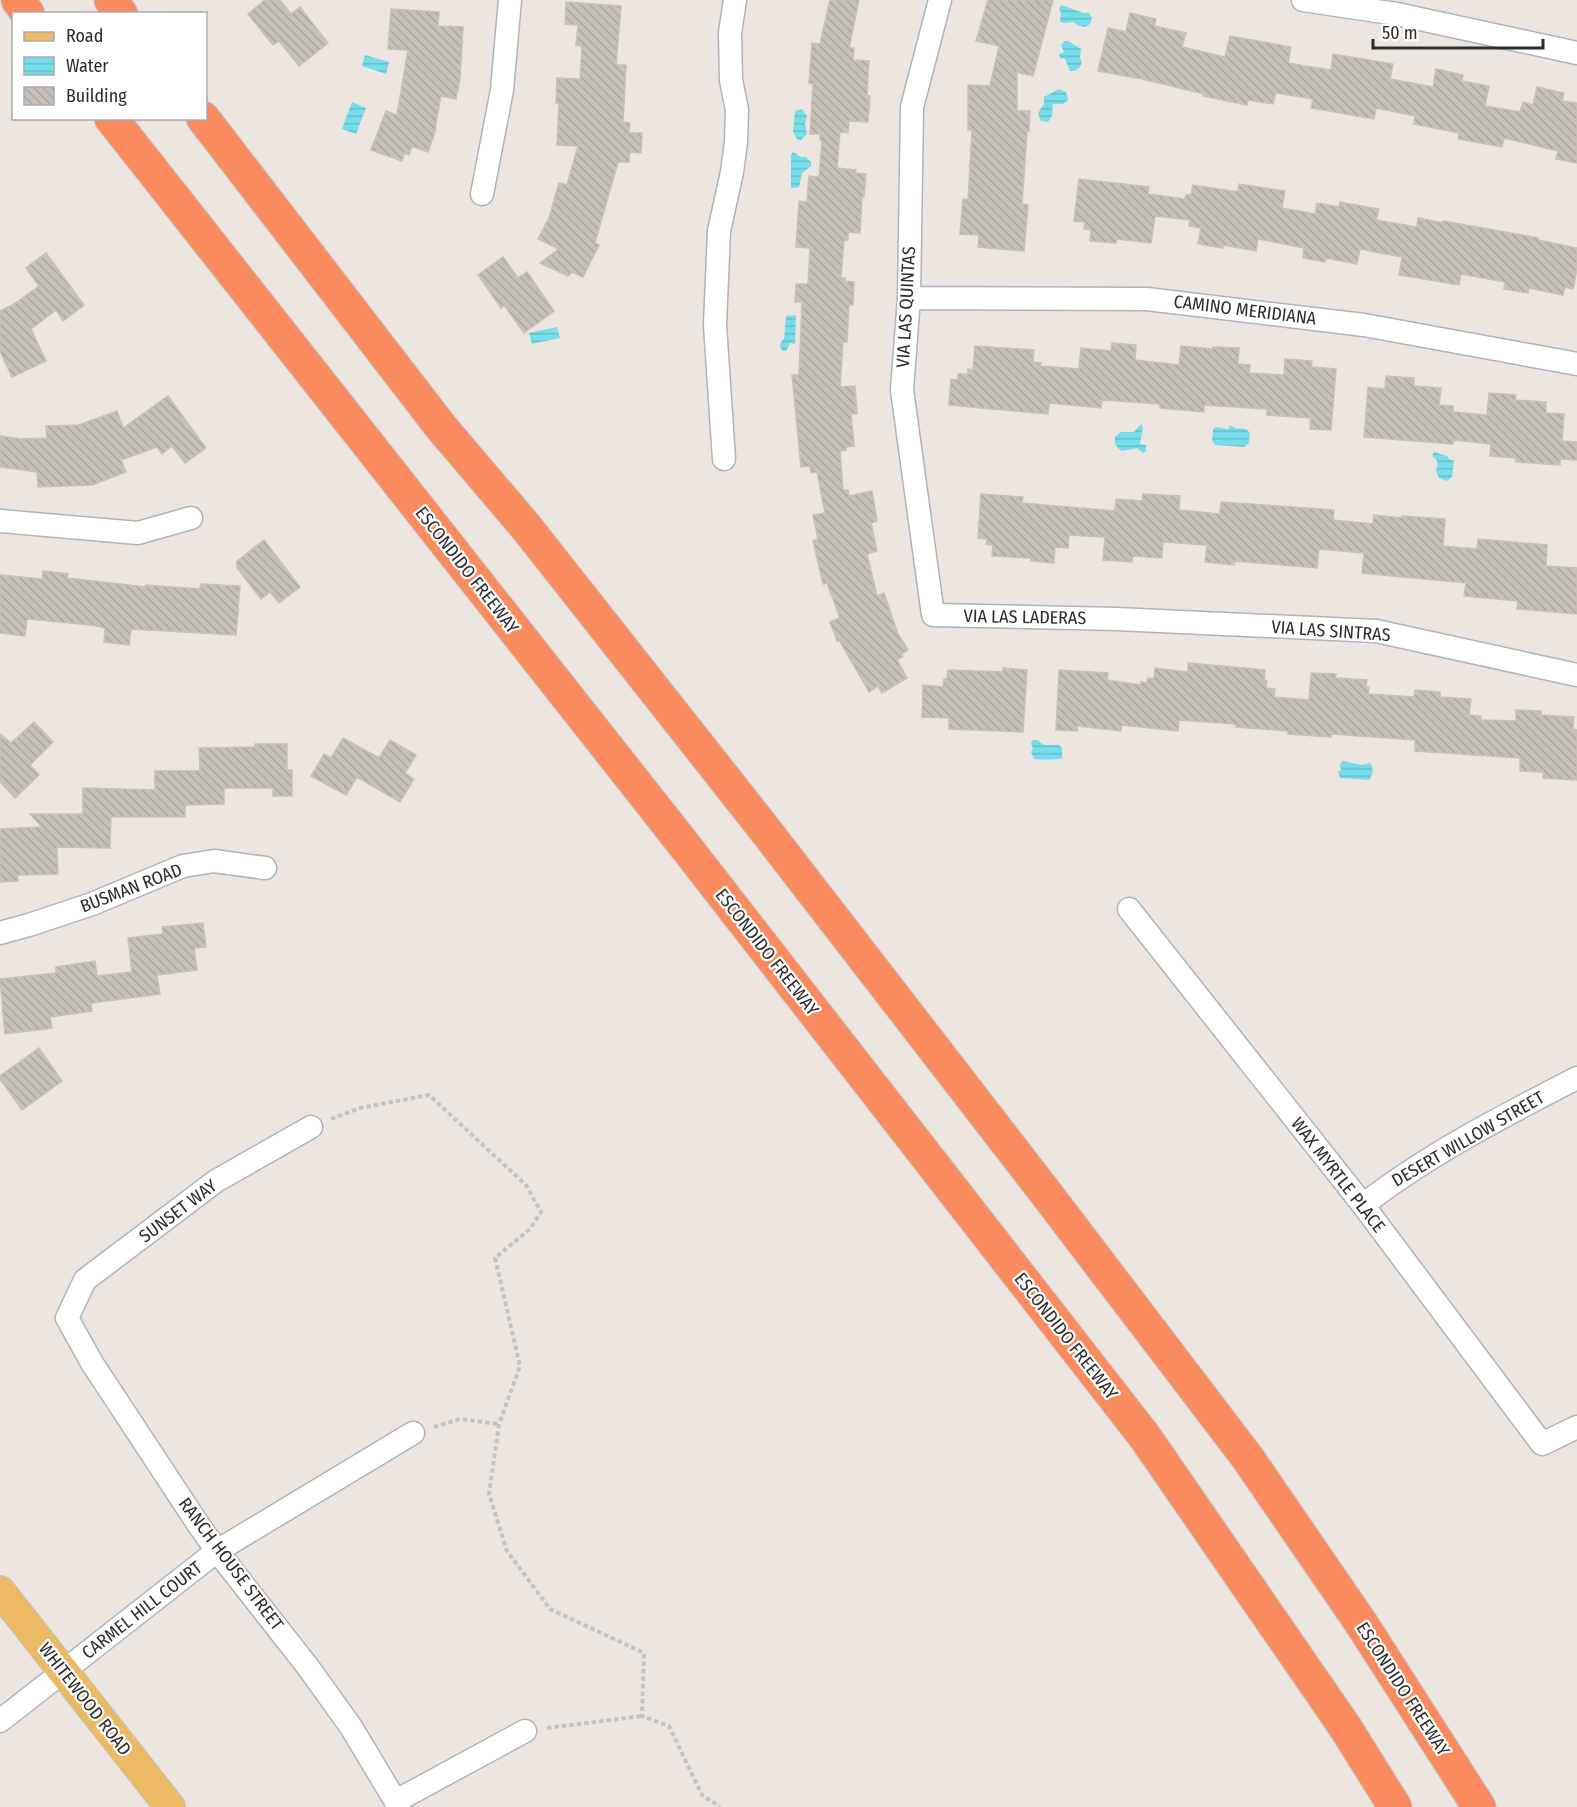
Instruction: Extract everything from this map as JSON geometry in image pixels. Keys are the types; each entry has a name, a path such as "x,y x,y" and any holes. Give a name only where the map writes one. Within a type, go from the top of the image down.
{"highway":[{"name":"ESCONDIDO FREEWAY","path":"113,120 685,846 1145,1437 1345,1727 1395,1807"},
{"name":"ESCONDIDO FREEWAY","path":"205,120 441,427 526,527 755,817 1247,1457 1361,1623 1479,1807"}],"main road":[{"name":"WHITEWOOD ROAD","path":"0,1591 170,1807"}],"street":[{"path":"483,194 502,90 510,0"},
{"path":"724,459 715,304 718,231 732,172 736,142 737,110 731,80 730,33 735,0"},
{"name":"VIA LAS QUINTAS","path":"933,615 902,390 909,298 912,107 940,0"},
{"path":"1303,0 1398,7 1577,53"},
{"name":"CAMINO MERIDIANA","path":"909,298 1147,299 1365,325 1577,364"},
{"path":"0,521 138,533 191,518"},
{"name":"VIA LAS LADERAS","path":"933,615 1117,620"},
{"name":"VIA LAS SINTRAS","path":"1117,620 1376,631 1577,675"},
{"name":"BUSMAN ROAD","path":"0,933 92,904 183,866 214,861 265,867"},
{"name":"WAX MYRTLE PLACE","path":"1129,909 1363,1205 1542,1444 1577,1427"},
{"name":"DESERT WILLOW STREET","path":"1363,1205 1398,1178 1482,1127 1577,1078"},
{"name":"SUNSET WAY","path":"67,1318 85,1280 216,1181 311,1128"},
{"name":"RANCH HOUSE STREET","path":"67,1318 92,1363 217,1551 308,1667 351,1727 397,1804"},
{"name":"CARMEL HILL COURT","path":"0,1721 217,1551 413,1432"},
{"path":"397,1804 525,1731"}],"path":[{"path":"311,1128 360,1108 429,1095 526,1185 541,1212 530,1229 495,1258 520,1366 499,1424 489,1494 507,1551 550,1609 644,1653 642,1716"},
{"path":"413,1432 460,1419 499,1424"},
{"path":"525,1731 642,1716 669,1726 702,1795 720,1807"}],"water":[{"path":"1062,5 1089,13 1092,18 1090,24 1085,27 1074,22 1062,23 1059,8"},
{"path":"1065,41 1081,49 1082,63 1076,70 1070,71 1065,59 1060,58 1059,54 1064,52 1061,45"},
{"path":"365,55 389,62 386,74 362,66"},
{"path":"1059,89 1066,92 1068,100 1063,104 1053,104 1052,116 1048,122 1041,121 1038,113 1044,104 1044,97"},
{"path":"352,102 366,108 356,134 342,129"},
{"path":"802,109 807,116 805,124 807,134 801,140 797,139 793,132 795,111"},
{"path":"793,152 806,157 811,162 811,166 802,173 799,187 791,188 791,155"},
{"path":"796,315 795,344 790,343 786,351 783,351 780,347 784,339 786,316"},
{"path":"557,327 560,338 532,344 529,333"},
{"path":"1141,424 1143,427 1140,444 1146,445 1146,451 1143,453 1137,448 1122,451 1118,448 1115,437 1121,432 1134,432"},
{"path":"1230,425 1246,429 1250,433 1249,443 1244,447 1215,445 1212,440 1213,429 1216,427 1228,429"},
{"path":"1434,452 1454,461 1452,477 1447,481 1439,478 1436,471 1437,461 1432,456"},
{"path":"1033,740 1044,745 1059,745 1062,748 1062,758 1034,759 1031,752"},
{"path":"1343,761 1362,765 1370,763 1373,772 1369,780 1340,778 1338,772 1341,770 1340,764"}],"building":[{"path":"265,0 280,0 291,14 300,7 328,43 299,66 279,41 273,45 248,14"},
{"path":"830,0 859,0 849,48 854,48 853,60 869,61 868,122 849,121 848,133 840,132 837,168 856,170 855,173 866,174 860,233 848,232 848,240 844,240 841,278 854,282 853,305 849,305 847,342 843,342 840,387 855,386 857,414 851,414 854,446 840,451 843,490 848,490 849,496 872,491 877,521 871,523 877,551 867,554 877,596 884,593 898,634 908,650 897,660 907,678 882,693 878,686 869,692 839,640 837,641 830,622 840,618 827,583 823,584 813,541 818,539 813,515 825,513 817,472 811,473 810,466 801,467 792,375 799,375 802,302 795,302 796,284 808,284 810,248 796,247 799,201 807,202 809,176 819,177 822,140 820,140 820,134 810,134 813,84 809,83 812,43 820,44"},
{"path":"988,0 1053,0 1033,76 1017,72 1017,111 1030,111 1022,204 1028,205 1024,251 978,247 979,235 960,234 963,199 968,200 972,130 968,130 968,85 990,86 999,46 976,41"},
{"path":"566,2 621,6 616,65 626,65 623,122 630,123 629,133 642,133 641,153 630,152 629,162 618,162 595,243 599,245 583,277 572,272 568,276 540,263 559,249 538,239 549,218 559,183 567,185 578,146 557,145 559,103 556,103 557,78 580,79 582,46 576,45 578,25 565,24"},
{"path":"391,9 439,12 438,26 463,27 460,79 456,99 441,96 436,129 428,152 412,146 409,155 405,153 402,161 371,150 386,111 397,115 408,50 388,49"},
{"path":"1130,13 1156,19 1154,26 1186,33 1182,47 1225,57 1230,36 1291,47 1288,63 1331,70 1333,54 1393,64 1390,79 1433,87 1436,69 1463,75 1462,81 1489,86 1485,106 1520,112 1523,102 1533,105 1537,87 1564,93 1562,101 1577,103 1577,163 1556,159 1558,151 1504,138 1502,147 1458,139 1459,133 1414,124 1415,116 1376,108 1374,119 1311,108 1313,99 1276,93 1273,104 1248,100 1247,105 1203,96 1204,94 1142,79 1098,71 1108,28 1126,32"},
{"path":"1079,179 1149,187 1148,194 1185,199 1186,195 1191,195 1193,185 1238,192 1239,184 1285,191 1282,208 1315,214 1317,203 1339,207 1340,202 1379,209 1376,220 1417,227 1418,218 1538,238 1538,240 1577,248 1577,268 1573,289 1565,287 1563,295 1529,288 1528,293 1504,289 1505,282 1461,274 1459,285 1399,275 1402,257 1360,249 1357,264 1326,258 1325,262 1303,258 1304,248 1258,239 1256,251 1223,245 1223,248 1198,244 1201,228 1189,226 1190,220 1155,216 1151,243 1117,239 1116,243 1090,241 1091,230 1084,229 1085,222 1074,221"},
{"path":"46,253 84,305 63,321 56,310 31,329 46,361 12,377 0,351 0,311 39,286 26,268"},
{"path":"503,257 518,278 527,272 554,311 524,333 504,305 501,308 478,275"},
{"path":"1112,343 1136,345 1135,360 1179,365 1181,346 1213,349 1213,347 1239,348 1238,364 1250,365 1249,373 1284,375 1285,359 1312,361 1311,367 1336,369 1331,430 1310,429 1311,418 1267,415 1267,409 1204,405 1204,412 1160,408 1160,404 1102,400 1101,408 1049,403 1048,414 949,405 951,379 958,380 958,374 968,374 968,369 973,370 975,346 1034,350 1033,362 1041,363 1040,366 1079,369 1081,348 1111,351"},
{"path":"1386,376 1414,378 1414,386 1441,388 1439,405 1453,406 1453,412 1487,415 1489,393 1516,395 1515,400 1546,402 1546,413 1564,414 1562,441 1577,442 1577,460 1560,459 1560,465 1516,462 1516,458 1490,456 1491,444 1454,440 1453,444 1364,437 1368,387 1385,389"},
{"path":"168,396 206,448 185,463 172,446 162,454 157,447 121,460 126,472 92,485 38,487 37,472 0,467 0,436 21,439 47,438 46,426 79,425 117,411 123,428"},
{"path":"981,494 1023,497 1022,503 1115,511 1116,499 1142,501 1143,494 1180,496 1179,510 1220,514 1221,502 1334,510 1333,520 1373,524 1374,515 1445,519 1443,546 1477,549 1478,539 1547,545 1546,566 1577,568 1577,614 1517,609 1518,601 1464,596 1466,583 1362,573 1364,553 1319,549 1317,568 1235,561 1234,565 1205,562 1207,545 1163,542 1162,558 1133,556 1132,562 1103,560 1105,537 1069,535 1068,548 1055,547 1054,563 1031,561 1031,558 992,556 993,545 986,544 987,539 978,538"},
{"path":"264,540 300,587 279,603 270,592 261,599 237,568 237,561"},
{"path":"43,571 68,574 67,578 146,587 146,585 200,589 201,584 240,586 236,635 131,629 129,645 104,642 105,628 27,619 25,636 0,633 0,575 42,579"},
{"path":"1188,663 1265,670 1266,688 1275,689 1274,697 1309,700 1311,673 1336,674 1335,678 1367,680 1368,694 1414,697 1415,690 1440,692 1440,697 1471,699 1469,715 1481,716 1481,720 1516,721 1516,710 1541,711 1541,715 1574,717 1573,729 1577,730 1577,780 1543,778 1543,772 1520,771 1520,758 1415,751 1415,740 1331,734 1331,737 1288,734 1288,731 1236,727 1236,724 1179,720 1178,731 1122,725 1121,731 1077,726 1077,731 1056,730 1059,670 1108,673 1107,680 1141,685 1141,682 1147,683 1148,678 1154,679 1155,668 1188,672"},
{"path":"1003,668 1027,670 1023,732 949,729 949,718 922,717 923,685 943,687 948,670 1003,672"},
{"path":"34,722 53,742 30,765 39,775 15,798 0,782 0,734 11,743"},
{"path":"343,738 379,758 390,740 416,755 405,773 414,779 400,802 357,777 346,795 311,776 324,754 331,758"},
{"path":"255,744 287,744 287,770 292,770 292,796 273,796 273,788 224,788 224,804 185,805 185,817 111,817 110,848 57,847 58,874 17,875 18,881 0,882 0,829 42,827 30,814 83,814 83,788 155,790 155,771 200,771 199,748 255,747"},
{"path":"203,923 206,947 194,948 197,970 157,975 160,994 91,1003 92,1011 50,1017 52,1028 5,1034 0,979 56,973 56,967 95,961 97,976 132,972 128,938 163,934 162,927"},
{"path":"39,1048 62,1081 22,1110 0,1076"}]}
